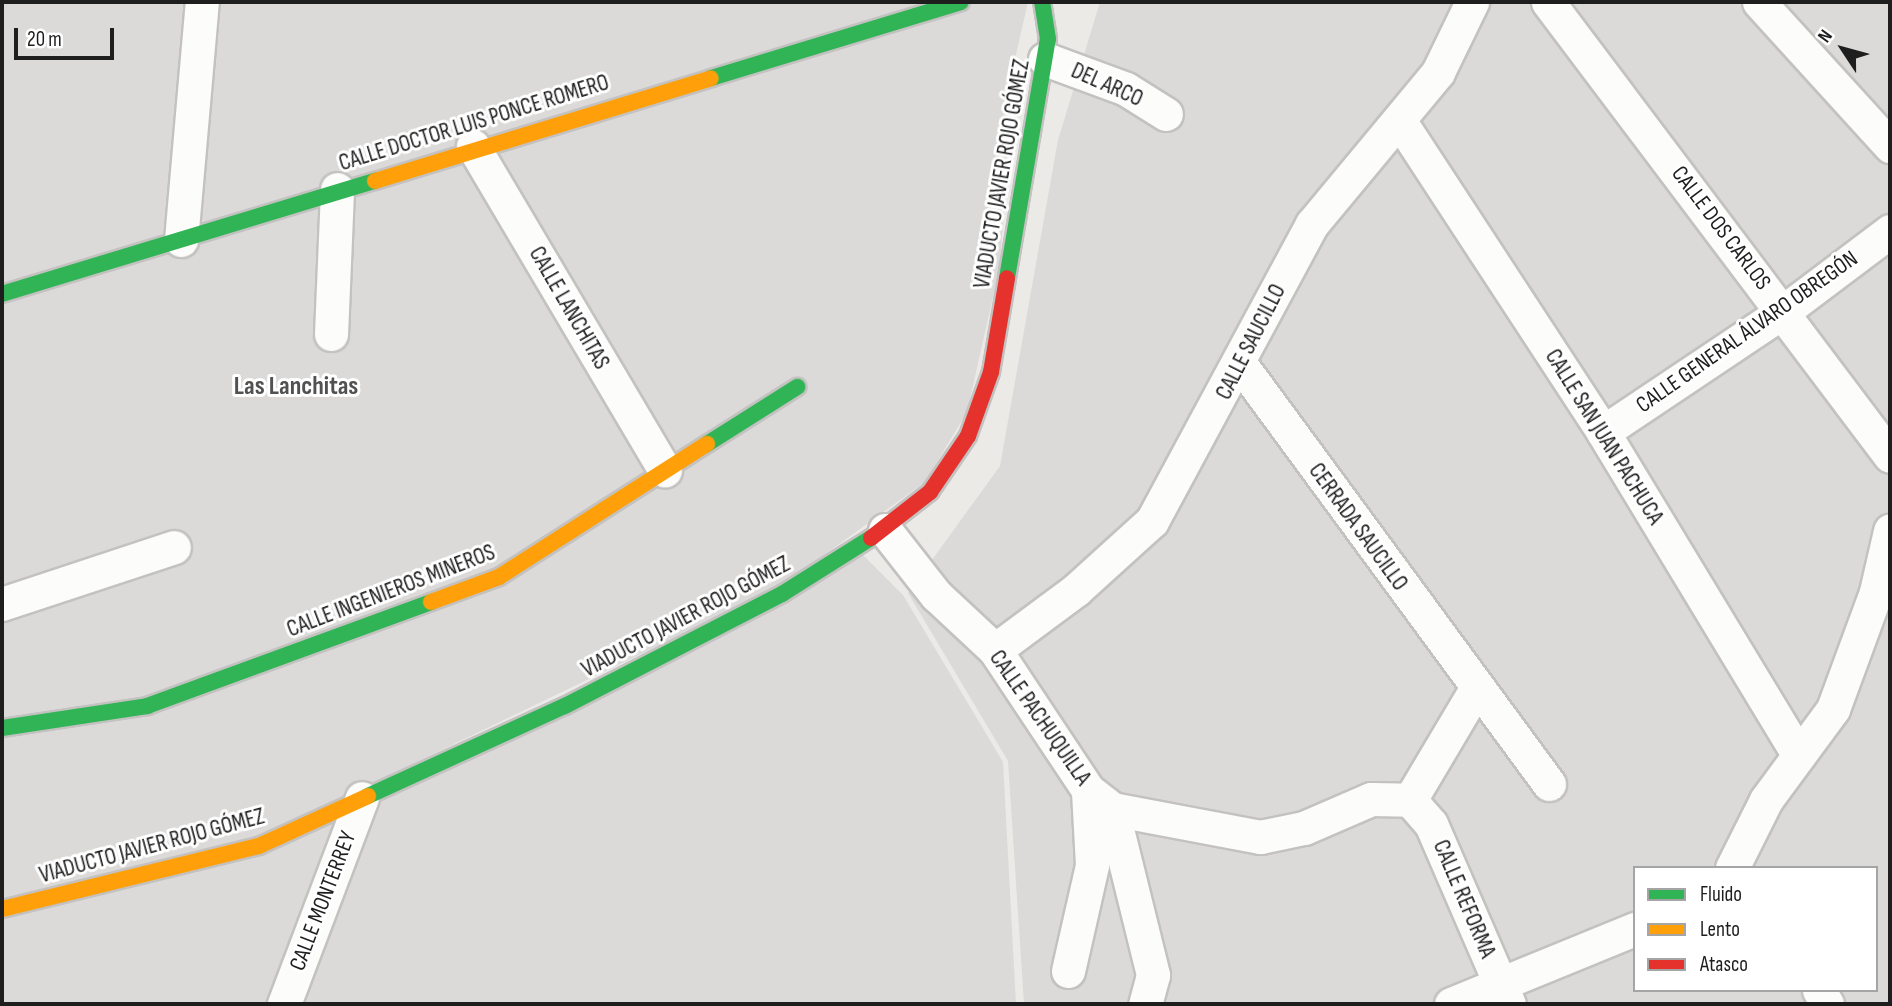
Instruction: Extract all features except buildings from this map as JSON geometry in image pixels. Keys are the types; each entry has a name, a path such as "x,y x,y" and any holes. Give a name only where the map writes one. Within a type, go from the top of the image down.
{"street":[{"path":"181,240 202,2"},
{"name":"CALLE DOCTOR LUIS PONCE ROMERO","path":"2,294 181,240 473,146 961,2"},
{"path":"1042,2 1047,49"},
{"name":"CALLE SAUCILLO","path":"995,650 1077,589 1152,521 1241,365 1312,224 1401,123 1438,72 1472,2"},
{"name":"CALLE DOS CARLOS","path":"1548,2 1890,456"},
{"path":"1759,2 1890,146"},
{"path":"1047,49 1065,11"},
{"name":"DEL ARCO","path":"1047,49 1126,89 1166,114"},
{"name":"VIADUCTO JAVIER ROJO GÓMEZ","path":"2,909 259,846 565,706 782,594 885,530 930,492 968,436 991,372 1047,49"},
{"name":"CALLE SAN JUAN PACHUCA","path":"1401,123 1603,432 1798,755"},
{"name":"CALLE LANCHITAS","path":"473,146 665,471"},
{"path":"331,334 337,189"},
{"name":"CALLE GENERAL ÁLVARO OBREGÓN","path":"1603,432 1784,312 1890,231"},
{"name":"CERRADA SAUCILLO","path":"1241,365 1475,689 1549,784"},
{"name":"CALLE INGENIEROS MINEROS","path":"2,728 147,706 499,577 797,387"},
{"name":"CALLE PACHUQUILLA","path":"885,530 936,595 995,650 1100,800 1153,975 1145,1004"},
{"path":"1741,864 1766,800 1833,709 1883,593 1890,531"},
{"path":"2,604 174,547"},
{"path":"1069,971 1092,865 1100,800 1260,837 1304,828 1370,799 1410,800 1475,689"},
{"name":"CALLE MONTERREY","path":"284,1004 362,798"},
{"name":"CALLE REFORMA","path":"1410,800 1431,824 1506,996"},
{"path":"1451,1004 1506,996 1633,930"}],"shaded area":[{"name":"Las Lanchitas","path":"2,2 1028,2 1014,63 1000,266 967,412 925,482 780,587 263,836 2,902"},
{"path":"1100,2 1890,2 1890,1004 1024,1004 1008,761 908,593 1000,466 1058,140"},
{"path":"858,550 903,595 1003,762 1016,1004 2,1004 2,910 259,847"}],"traffic: fast":[{"path":"711,78 961,2"},
{"path":"1007,278 1048,39 1042,2"},
{"path":"2,294 375,181"},
{"path":"707,444 797,387"},
{"path":"368,796 565,706 782,594 871,538"},
{"path":"2,728 147,706 431,602"}],"traffic: slow":[{"path":"375,181 711,78"},
{"path":"431,602 499,577 707,444"},
{"path":"2,909 259,846 368,796"}],"traffic: jam":[{"path":"871,538 930,492 968,436 991,372 1007,278"}],"district":[{"name":"Las Lanchitas","path":"296,387"}]}
